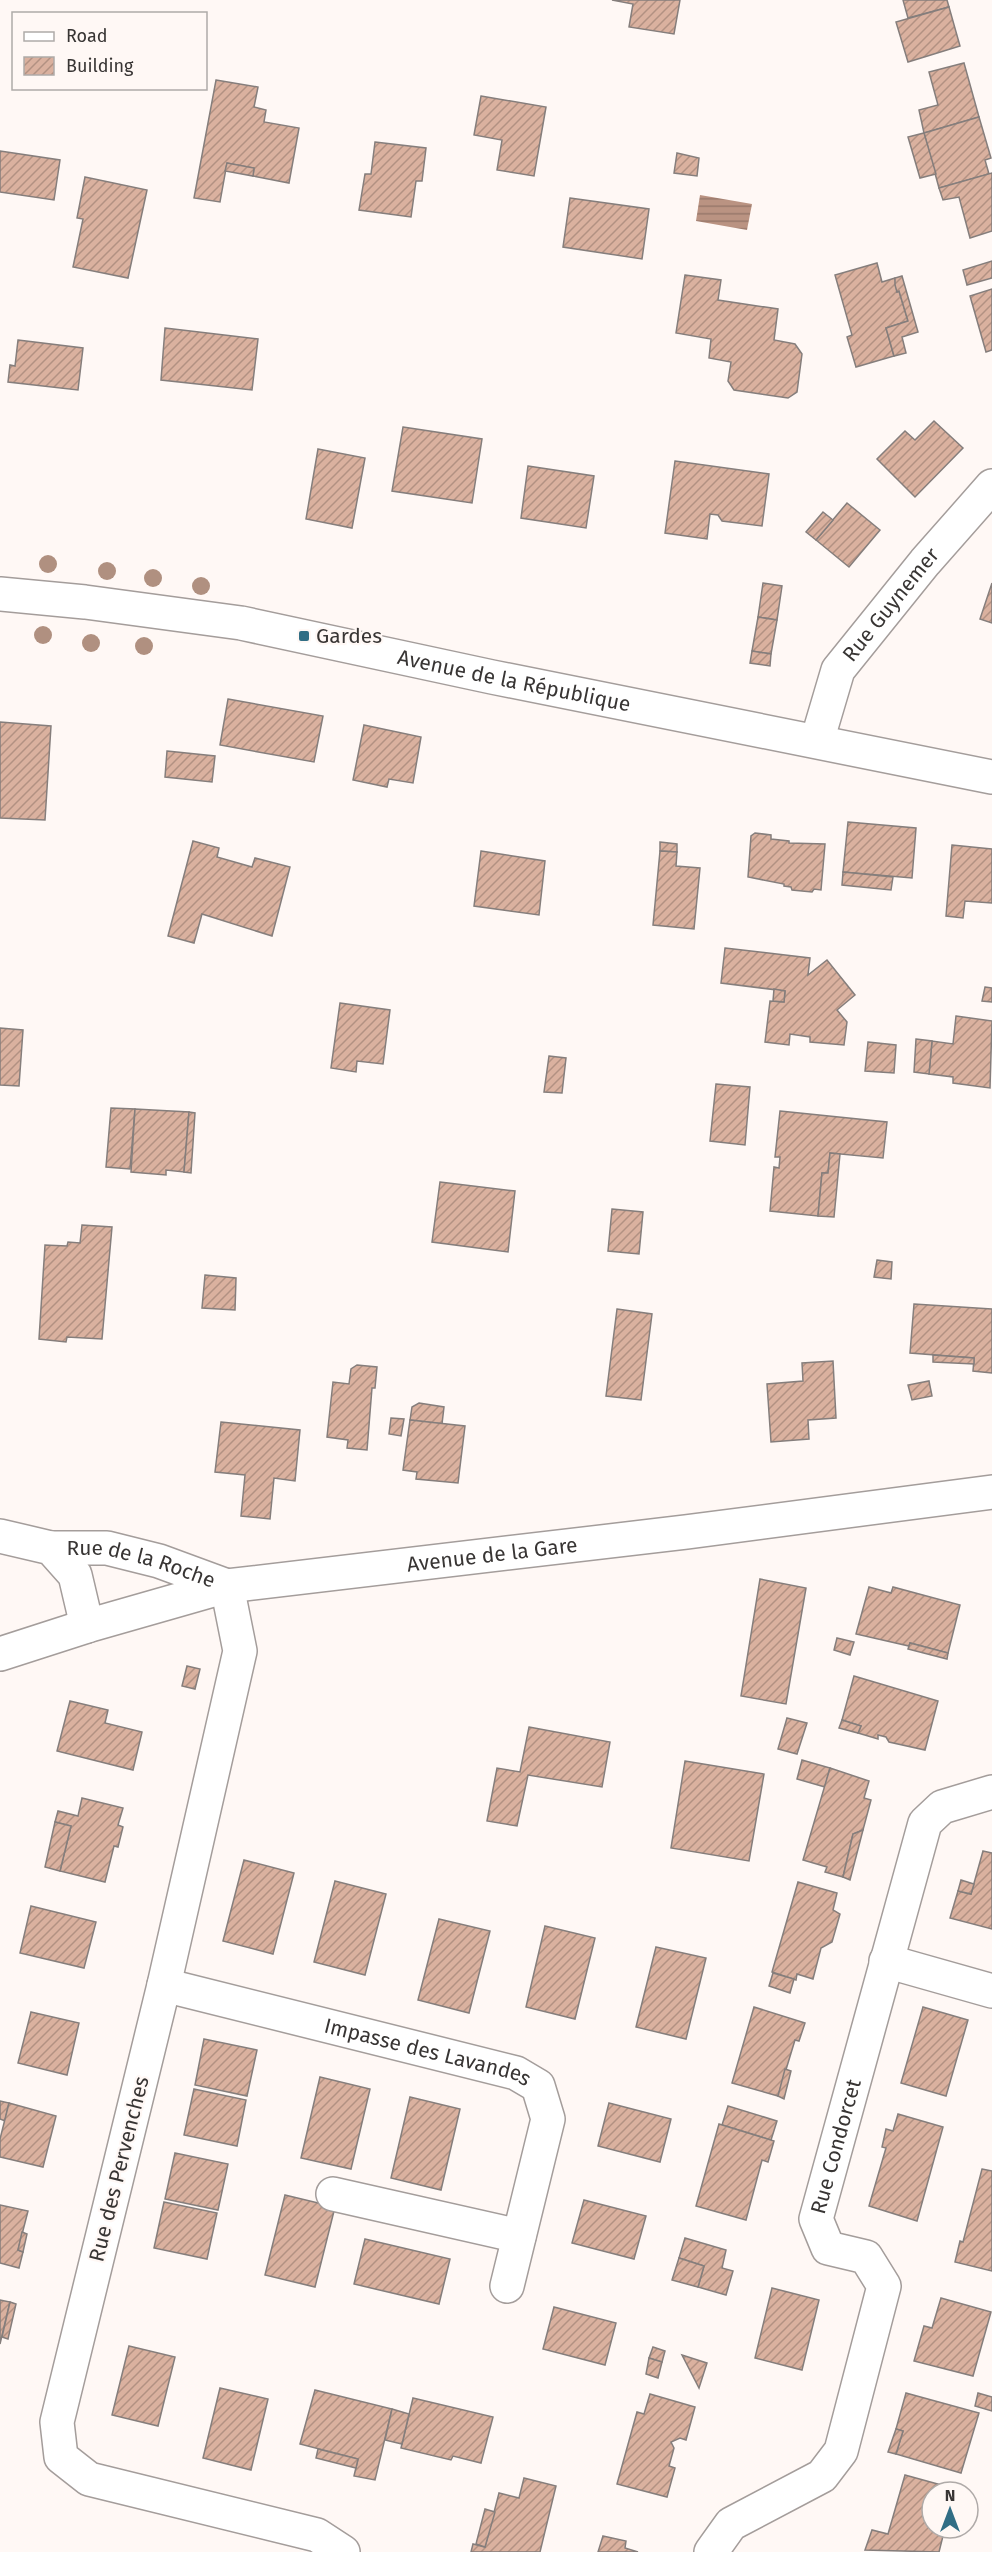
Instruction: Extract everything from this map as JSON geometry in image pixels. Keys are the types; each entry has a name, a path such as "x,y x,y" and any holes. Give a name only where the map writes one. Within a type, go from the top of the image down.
{"street":[{"name":"Rue Guynemer","path":"817,741 838,670 925,562 992,486"},
{"name":"Avenue de la République","path":"0,594 85,602 241,623 492,677 992,777"},
{"name":"Avenue de la Gare","path":"0,1654 87,1626 227,1586 990,1498"},
{"name":"Rue de la Roche","path":"0,1536 51,1548 107,1548 159,1561 227,1586"},
{"name":"Rue de la Roche","path":"51,1548 75,1575 87,1626"},
{"name":"Rue des Pervenches","path":"227,1586 240,1652 164,1985 57,2422 61,2457 89,2479 317,2535 343,2552"},
{"name":"Rue Condorcet","path":"711,2552 731,2524 822,2476 841,2451 884,2286 866,2257 828,2248 816,2219 925,1823 942,1807 992,1792"},
{"path":"886,1961 992,1991"},
{"name":"Impasse des Lavandes","path":"164,1985 516,2073 538,2086 548,2119 507,2286"},
{"path":"333,2194 519,2236"}],"shaded area":[{"path":"700,195 752,204 747,230 696,221"}],"building":[{"path":"612,0 680,0 674,34 629,27 633,4"},
{"path":"903,0 947,0 949,7 908,18"},
{"path":"949,7 960,46 908,62 896,22"},
{"path":"964,63 979,117 924,133 919,110 938,105 929,72"},
{"path":"216,80 258,87 254,107 266,110 264,122 299,128 289,183 253,176 254,168 227,163 220,202 194,198"},
{"path":"481,96 546,107 534,176 497,170 502,140 474,135"},
{"path":"979,117 991,158 985,160 989,174 939,188 924,133"},
{"path":"924,133 936,174 920,178 908,137"},
{"path":"375,142 426,148 422,181 416,181 411,217 359,210 365,174 371,174"},
{"path":"0,151 60,160 54,200 0,192"},
{"path":"677,153 699,158 697,176 674,173"},
{"path":"227,163 254,168 253,176 225,171"},
{"path":"992,173 992,231 970,238 959,197 943,200 939,188"},
{"path":"85,177 147,190 128,278 73,267 83,219 77,218"},
{"path":"570,198 649,209 642,259 563,247"},
{"path":"992,261 992,278 967,285 963,270"},
{"path":"877,263 882,282 895,278 897,292 899,291 908,321 886,328 894,356 856,367 847,337 852,335 835,275"},
{"path":"685,275 721,280 718,300 778,309 774,340 795,344 802,354 797,392 788,398 734,390 728,381 731,362 709,358 711,339 676,333"},
{"path":"902,276 918,332 902,337 906,353 894,356 886,328 908,321 895,285 895,278"},
{"path":"992,289 992,350 986,352 970,296"},
{"path":"165,328 258,339 252,390 161,380"},
{"path":"18,340 83,348 78,390 8,382 10,365 15,366"},
{"path":"934,421 963,448 915,497 877,459 905,431 915,440"},
{"path":"403,427 482,439 472,503 392,491"},
{"path":"318,449 365,458 352,528 306,519"},
{"path":"675,461 769,474 762,526 722,521 718,515 710,514 707,539 665,533"},
{"path":"528,466 594,476 586,528 521,518"},
{"path":"847,503 880,530 849,567 816,540"},
{"path":"823,512 833,520 816,540 806,532"},
{"path":"763,583 782,586 777,620 758,617"},
{"path":"992,583 992,623 980,619"},
{"path":"758,617 777,620 771,654 752,651"},
{"path":"752,651 771,654 770,666 750,663"},
{"path":"228,699 323,716 314,762 220,745"},
{"path":"0,722 51,726 45,820 0,818"},
{"path":"364,725 421,737 413,783 389,779 387,787 353,780"},
{"path":"167,751 215,756 212,782 165,777"},
{"path":"848,822 916,828 912,878 843,872"},
{"path":"755,833 771,835 771,839 789,841 789,843 825,844 821,890 814,889 812,892 792,890 784,884 748,877 751,836"},
{"path":"193,841 219,848 217,857 252,867 255,858 290,867 272,936 202,914 194,943 168,936"},
{"path":"660,842 677,844 677,852 660,851"},
{"path":"952,845 992,849 992,903 965,901 963,918 946,916"},
{"path":"481,851 545,861 539,915 474,906"},
{"path":"660,851 677,852 676,866 700,868 694,929 653,925"},
{"path":"843,872 893,877 891,890 842,885"},
{"path":"725,948 810,958 808,975 827,960 855,995 837,1010 847,1022 844,1045 810,1042 810,1037 790,1034 789,1045 765,1042 770,1001 784,1002 785,991 721,983"},
{"path":"985,987 992,988 992,1002 982,1001"},
{"path":"774,989 785,991 784,1002 773,1001"},
{"path":"340,1003 390,1010 383,1064 357,1061 356,1072 331,1068"},
{"path":"956,1016 992,1021 990,1088 953,1083 953,1077 929,1074 932,1041 953,1044"},
{"path":"0,1028 23,1030 19,1086 0,1085"},
{"path":"916,1039 932,1041 929,1074 914,1072"},
{"path":"868,1042 896,1045 894,1073 865,1071"},
{"path":"549,1056 566,1058 562,1093 544,1092"},
{"path":"716,1084 750,1087 745,1145 710,1141"},
{"path":"111,1108 135,1109 130,1169 106,1167"},
{"path":"135,1109 189,1112 184,1172 166,1170 166,1175 131,1172"},
{"path":"780,1111 887,1122 883,1158 830,1153 828,1173 822,1173 818,1216 770,1211 774,1167 779,1168 780,1157 775,1157"},
{"path":"189,1112 195,1113 191,1173 184,1172"},
{"path":"830,1153 840,1154 834,1217 818,1216 822,1173 828,1173"},
{"path":"440,1182 515,1191 508,1252 432,1242"},
{"path":"612,1209 643,1212 639,1254 608,1251"},
{"path":"82,1225 112,1227 102,1339 67,1337 66,1342 39,1339 45,1245 67,1246 68,1242 80,1243"},
{"path":"877,1260 892,1262 891,1279 874,1277"},
{"path":"205,1275 236,1278 235,1310 202,1308"},
{"path":"914,1304 992,1309 992,1373 973,1371 974,1358 910,1353"},
{"path":"617,1309 652,1314 641,1400 606,1396"},
{"path":"933,1355 974,1358 974,1364 933,1362"},
{"path":"833,1361 836,1418 808,1420 809,1439 771,1442 767,1384 803,1381 802,1363"},
{"path":"357,1365 377,1367 375,1388 372,1388 367,1450 347,1448 348,1440 327,1437 333,1382 349,1384 351,1369"},
{"path":"929,1381 932,1396 912,1400 908,1385"},
{"path":"419,1403 444,1407 442,1424 410,1420 412,1407"},
{"path":"391,1418 404,1419 401,1436 389,1434"},
{"path":"410,1420 465,1426 458,1483 416,1479 417,1472 403,1470"},
{"path":"221,1422 300,1430 295,1481 274,1478 270,1519 241,1516 245,1475 215,1472"},
{"path":"760,1579 806,1588 786,1704 741,1696"},
{"path":"869,1587 891,1593 893,1587 960,1605 948,1653 910,1643 909,1646 856,1634"},
{"path":"837,1638 854,1642 850,1655 834,1650"},
{"path":"910,1643 948,1653 947,1659 908,1649"},
{"path":"187,1666 200,1669 195,1689 182,1686"},
{"path":"854,1676 938,1701 925,1750 889,1742 886,1737 878,1735 878,1739 858,1733 861,1726 842,1720"},
{"path":"70,1701 108,1710 105,1723 142,1732 133,1770 57,1751"},
{"path":"787,1718 807,1723 797,1754 778,1749"},
{"path":"842,1720 861,1726 858,1733 839,1728"},
{"path":"529,1727 610,1742 602,1787 528,1775 517,1826 487,1821 497,1768 520,1772"},
{"path":"802,1760 830,1768 825,1787 797,1779"},
{"path":"685,1761 764,1774 749,1861 671,1848"},
{"path":"830,1768 869,1781 864,1798 871,1800 863,1830 853,1834 843,1877 825,1872 827,1867 803,1860"},
{"path":"82,1798 123,1808 118,1825 123,1827 118,1847 114,1846 105,1882 60,1871 71,1826 55,1822 58,1811 78,1816"},
{"path":"55,1822 71,1826 60,1871 45,1867"},
{"path":"863,1830 850,1880 843,1877 853,1834"},
{"path":"983,1851 992,1853 992,1929 950,1918 958,1891 971,1894"},
{"path":"244,1860 294,1873 273,1954 223,1941"},
{"path":"961,1880 974,1884 971,1894 958,1891"},
{"path":"335,1881 386,1894 365,1975 314,1962"},
{"path":"798,1882 837,1893 833,1910 840,1914 832,1942 821,1948 813,1979 797,1974 796,1980 772,1972"},
{"path":"31,1906 96,1922 84,1968 20,1953"},
{"path":"439,1919 490,1931 469,2013 418,2000"},
{"path":"545,1926 595,1938 575,2019 526,2007"},
{"path":"656,1947 706,1958 686,2039 636,2027"},
{"path":"773,1973 794,1979 790,1993 769,1986"},
{"path":"754,2007 805,2023 799,2041 795,2040 778,2096 732,2083"},
{"path":"923,2007 968,2020 946,2096 901,2083"},
{"path":"31,2012 79,2023 67,2075 18,2063"},
{"path":"204,2039 257,2050 247,2096 195,2085"},
{"path":"785,2069 791,2071 784,2099 778,2096"},
{"path":"320,2077 370,2089 351,2169 301,2158"},
{"path":"194,2089 246,2100 237,2146 184,2135"},
{"path":"410,2097 460,2109 441,2190 391,2178"},
{"path":"0,2101 9,2103 5,2121 0,2119"},
{"path":"9,2103 56,2116 43,2167 0,2157 0,2139"},
{"path":"609,2103 671,2119 660,2162 598,2146"},
{"path":"728,2106 777,2121 771,2140 722,2125"},
{"path":"898,2114 943,2127 917,2221 869,2206 886,2148 882,2147 886,2129 893,2131"},
{"path":"719,2124 774,2141 768,2162 762,2160 746,2220 696,2206"},
{"path":"175,2153 228,2164 218,2210 165,2199"},
{"path":"982,2169 992,2171 992,2271 955,2262 960,2241 963,2242"},
{"path":"285,2195 335,2207 315,2287 265,2275"},
{"path":"584,2200 646,2216 634,2259 572,2243"},
{"path":"164,2202 217,2213 207,2259 154,2248"},
{"path":"0,2205 28,2211 18,2250 23,2252 19,2268 0,2263"},
{"path":"22,2232 27,2234 23,2252 18,2250"},
{"path":"685,2238 726,2250 722,2268 733,2271 726,2295 698,2287 704,2266 679,2258"},
{"path":"365,2239 450,2259 439,2304 354,2284"},
{"path":"679,2258 704,2266 698,2287 672,2280"},
{"path":"772,2288 819,2300 802,2370 755,2358"},
{"path":"941,2298 991,2312 973,2376 914,2361 924,2326 932,2328"},
{"path":"0,2300 10,2302 0,2344"},
{"path":"10,2302 16,2304 8,2339 2,2337"},
{"path":"554,2307 616,2323 605,2365 543,2349"},
{"path":"129,2346 175,2357 158,2426 112,2415"},
{"path":"653,2347 665,2351 662,2362 649,2358"},
{"path":"682,2355 707,2363 699,2388"},
{"path":"649,2358 662,2362 658,2378 646,2374"},
{"path":"220,2388 268,2399 251,2470 203,2458"},
{"path":"315,2390 392,2409 375,2480 354,2476 358,2459 300,2444"},
{"path":"906,2393 979,2413 961,2473 896,2454 903,2431 896,2429"},
{"path":"978,2393 992,2397 992,2411 975,2406"},
{"path":"650,2394 695,2407 686,2440 680,2438 671,2442 674,2448 669,2466 675,2468 667,2497 617,2484 637,2412 644,2414"},
{"path":"413,2398 493,2417 481,2463 453,2456 451,2460 401,2448"},
{"path":"392,2409 409,2414 402,2444 385,2440"},
{"path":"896,2429 903,2431 896,2454 888,2452"},
{"path":"318,2449 358,2459 356,2468 316,2458"},
{"path":"905,2475 923,2480 920,2480 920,2540 942,2540 939,2552 865,2550 872,2530 888,2534"},
{"path":"524,2478 556,2486 540,2552 471,2552 473,2544 485,2547 499,2493 519,2498"},
{"path":"485,2509 495,2512 485,2547 476,2544"},
{"path":"603,2536 626,2541 625,2548 638,2552 598,2552"}],"place":[{"name":"Gardes","path":"304,636"}]}
